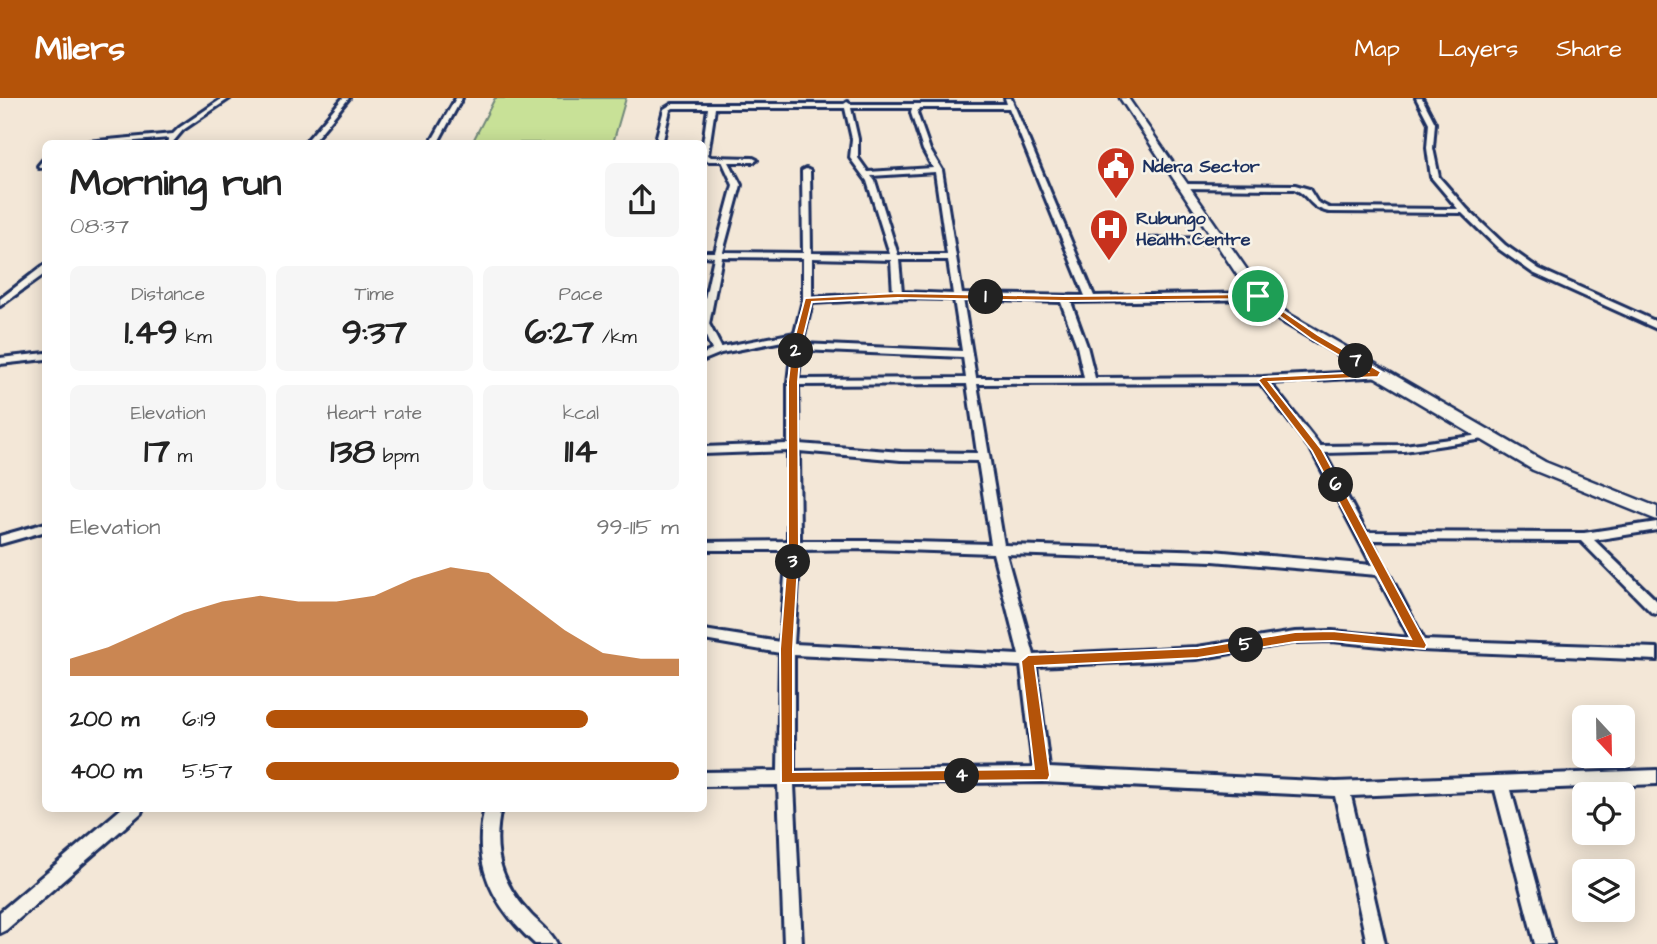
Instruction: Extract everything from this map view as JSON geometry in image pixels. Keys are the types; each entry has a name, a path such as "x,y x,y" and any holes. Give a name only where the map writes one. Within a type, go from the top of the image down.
{"main road":[{"path":"1124,98 1258,296 1315,337 1549,471 1657,514"}],"street":[{"path":"172,140 227,98"},
{"path":"310,140 346,98"},
{"path":"434,140 459,98"},
{"path":"1419,98 1432,123 1430,148 1435,177 1464,212 1502,247 1536,271 1657,326"},
{"path":"660,140 668,107 847,104 916,106 1010,102 1090,298"},
{"path":"847,104 855,139 854,158 866,174 895,258 898,295"},
{"path":"707,140 712,105"},
{"path":"916,106 914,113 924,137 927,157 938,170 998,548 1028,661 1042,775"},
{"path":"121,140 174,136"},
{"path":"707,156 753,160"},
{"path":"707,310 737,185 724,159"},
{"path":"866,174 938,170"},
{"path":"793,944 786,778 787,649 794,547 793,382 797,341 808,300 806,171"},
{"path":"1182,186 1295,187 1307,191 1311,202 1318,208 1329,210 1464,212"},
{"path":"1143,241 1219,240"},
{"path":"707,254 952,258"},
{"path":"0,303 42,271"},
{"path":"808,300 898,295 1065,299 1258,296"},
{"path":"1065,299 1082,346 1090,380"},
{"path":"707,330 718,351"},
{"path":"707,356 718,351 797,341 966,354"},
{"path":"0,361 42,356"},
{"path":"793,382 1263,380 1378,374"},
{"path":"1263,380 1317,450 1420,645"},
{"path":"1317,450 1404,448 1485,436"},
{"path":"707,450 793,447 901,456 983,457"},
{"path":"1364,536 1584,537 1657,526"},
{"path":"0,540 42,528"},
{"path":"1584,537 1657,609"},
{"path":"707,546 872,545 998,548 1213,556 1381,571"},
{"path":"707,636 787,649 1028,661 1198,653 1295,637 1332,636 1420,645 1657,654"},
{"path":"707,779 1042,775 1341,789 1657,777"},
{"path":"1501,783 1544,944"},
{"path":"1341,789 1376,944"},
{"path":"0,924 130,812"},
{"path":"492,812 486,828 488,857 500,889 523,922 548,944"}],"green space":[{"path":"495,98 626,98 614,140 474,140"}],"place":[{"name":"Ndera Sector","path":"1116,200"},
{"name":"Rubungo Health Centre","path":"1109,262"}],"route":[{"path":"898,295 1065,299 1258,296 1282,316 1378,374 1263,380 1317,450 1420,645 1332,636 1295,637 1198,653 1028,661 1042,775 786,778 787,649 794,547 793,382 796,347 808,300 898,295"}]}
